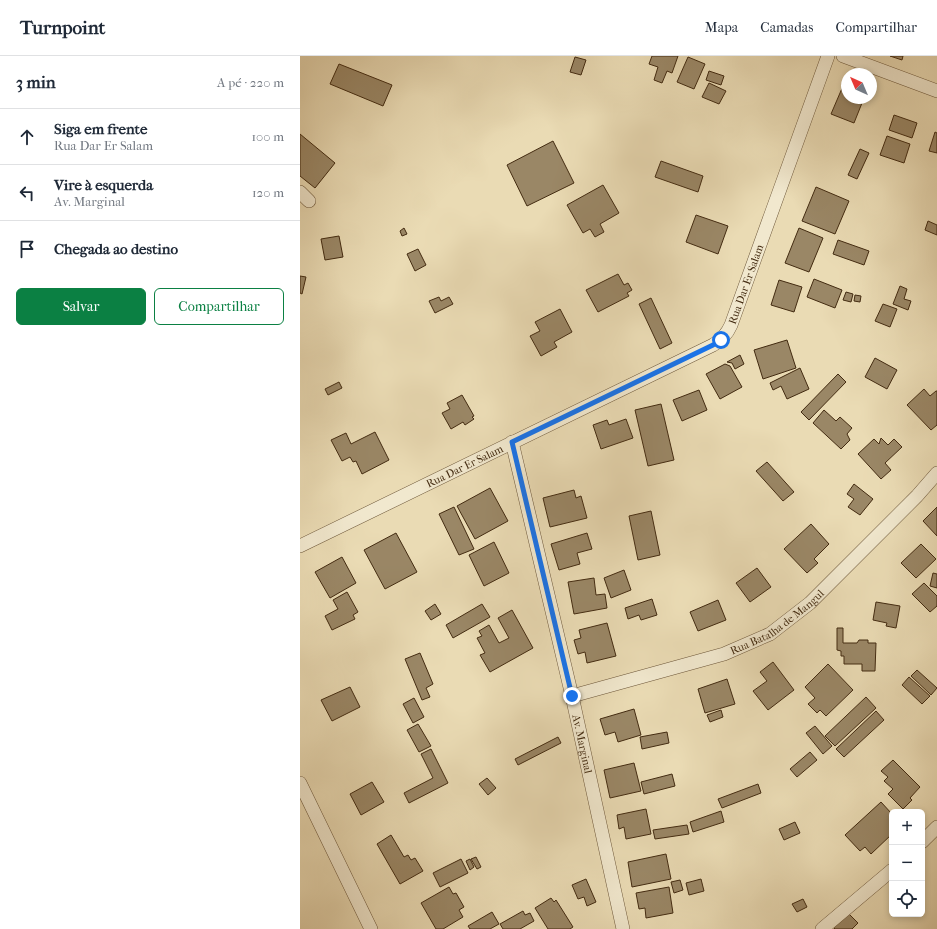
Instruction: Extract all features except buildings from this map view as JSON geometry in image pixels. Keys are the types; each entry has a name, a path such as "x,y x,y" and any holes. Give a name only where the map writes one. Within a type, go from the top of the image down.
{"street":[{"name":"Rua Dar Er Salam","path":"300,546 721,340 731,325 828,56"},
{"path":"843,56 937,91"},
{"name":"Av. Marginal","path":"512,442 572,696 623,929"},
{"name":"Rua Batalha de Mangul","path":"572,696 724,654 770,634 810,604 917,496 937,473"},
{"path":"300,783 372,929"},
{"path":"925,839 937,827"},
{"path":"822,929 889,873"}],"route":[{"path":"572,696 512,442 721,340"}]}
